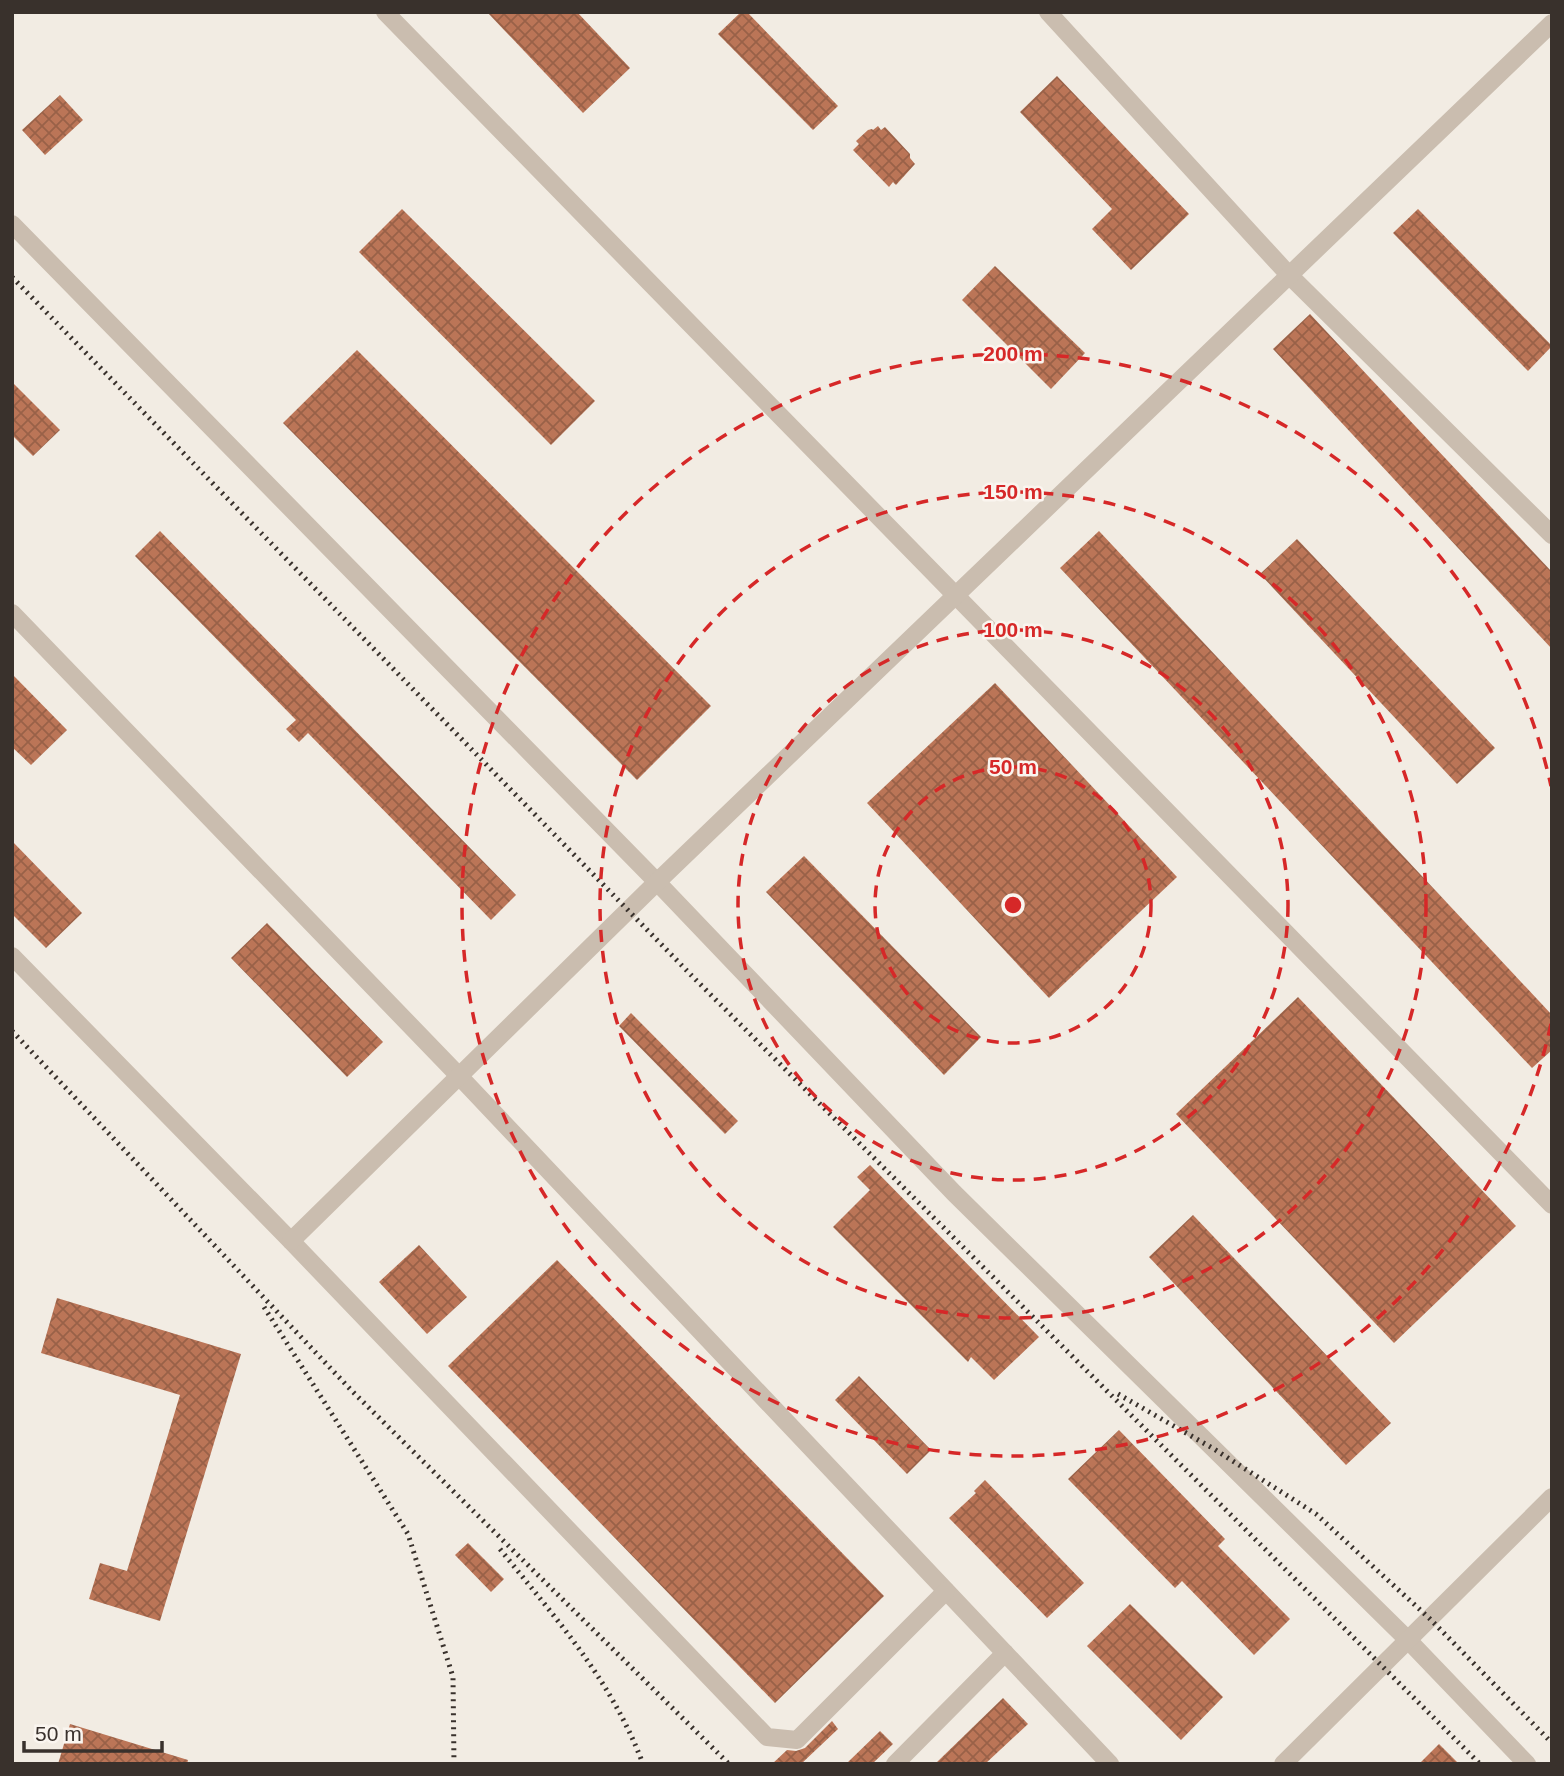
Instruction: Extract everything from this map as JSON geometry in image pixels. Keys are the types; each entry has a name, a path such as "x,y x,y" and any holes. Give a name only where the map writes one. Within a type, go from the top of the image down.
{"lane":[{"path":"385,12 1552,1205"},
{"path":"1048,12 1289,275 1552,535"},
{"path":"292,1241 657,882 1552,23"},
{"path":"12,224 657,882 954,1193 1408,1640 1527,1764"},
{"path":"12,613 460,1077 1110,1764"},
{"path":"12,956 292,1241 767,1737 797,1741 946,1591"},
{"path":"1283,1764 1552,1497"},
{"path":"895,1764 1005,1653"}],"building":[{"path":"487,12 577,12 630,68 583,113"},
{"path":"741,12 747,12 838,106 813,130 718,34"},
{"path":"1057,76 1189,214 1131,270 1092,229 1112,209 1020,112"},
{"path":"60,95 83,120 45,155 22,130"},
{"path":"878,126 881,130 885,127 910,154 915,164 896,185 893,182 889,187 853,150 859,144 856,141 868,130"},
{"path":"402,209 595,401 551,445 359,252"},
{"path":"1418,209 1552,346 1528,371 1393,233"},
{"path":"995,266 1085,353 1051,389 962,300"},
{"path":"1310,314 1552,572 1552,649 1273,349"},
{"path":"357,350 711,706 637,780 283,423"},
{"path":"12,382 60,430 33,456 12,435"},
{"path":"160,531 516,895 491,920 308,733 299,742 286,729 296,720 135,556"},
{"path":"1099,531 1552,1015 1552,1050 1532,1068 1060,568"},
{"path":"1297,539 1495,748 1457,784 1260,574"},
{"path":"12,674 67,730 31,765 12,747"},
{"path":"995,683 1177,877 1049,998 867,803"},
{"path":"12,841 82,913 46,948 12,914"},
{"path":"804,856 981,1037 944,1075 766,892"},
{"path":"267,923 383,1042 347,1077 231,958"},
{"path":"1298,997 1516,1226 1394,1343 1176,1114"},
{"path":"631,1013 738,1121 725,1134 619,1026"},
{"path":"870,1165 1039,1337 994,1380 971,1357 968,1362 833,1227 870,1190 857,1177"},
{"path":"1193,1215 1391,1423 1346,1465 1149,1257"},
{"path":"419,1245 467,1297 427,1334 379,1282"},
{"path":"557,1260 884,1596 775,1703 448,1366"},
{"path":"57,1298 241,1354 160,1621 89,1599 100,1563 127,1571 180,1395 41,1353"},
{"path":"859,1376 931,1450 907,1474 835,1400"},
{"path":"1119,1430 1225,1539 1218,1546 1290,1619 1254,1655 1182,1581 1175,1588 1068,1479"},
{"path":"985,1480 1084,1583 1047,1618 949,1518 976,1493 974,1491"},
{"path":"468,1543 504,1579 491,1592 455,1555"},
{"path":"1130,1604 1223,1697 1181,1740 1087,1646"},
{"path":"1003,1698 1028,1724 985,1764 935,1764"},
{"path":"832,1721 838,1729 801,1764 772,1764 787,1750 805,1748"},
{"path":"70,1724 188,1760 187,1764 58,1764"},
{"path":"880,1731 893,1744 872,1764 846,1764"},
{"path":"1439,1744 1459,1764 1419,1764"}],"railway":[{"path":"12,277 693,977 1480,1764"},
{"path":"12,1031 352,1391 729,1764"},
{"path":"264,1307 408,1534 453,1677 454,1764"},
{"path":"1118,1394 1214,1449 1316,1514 1429,1618 1552,1743"},
{"path":"500,1549 581,1651 615,1704 643,1764"}]}
